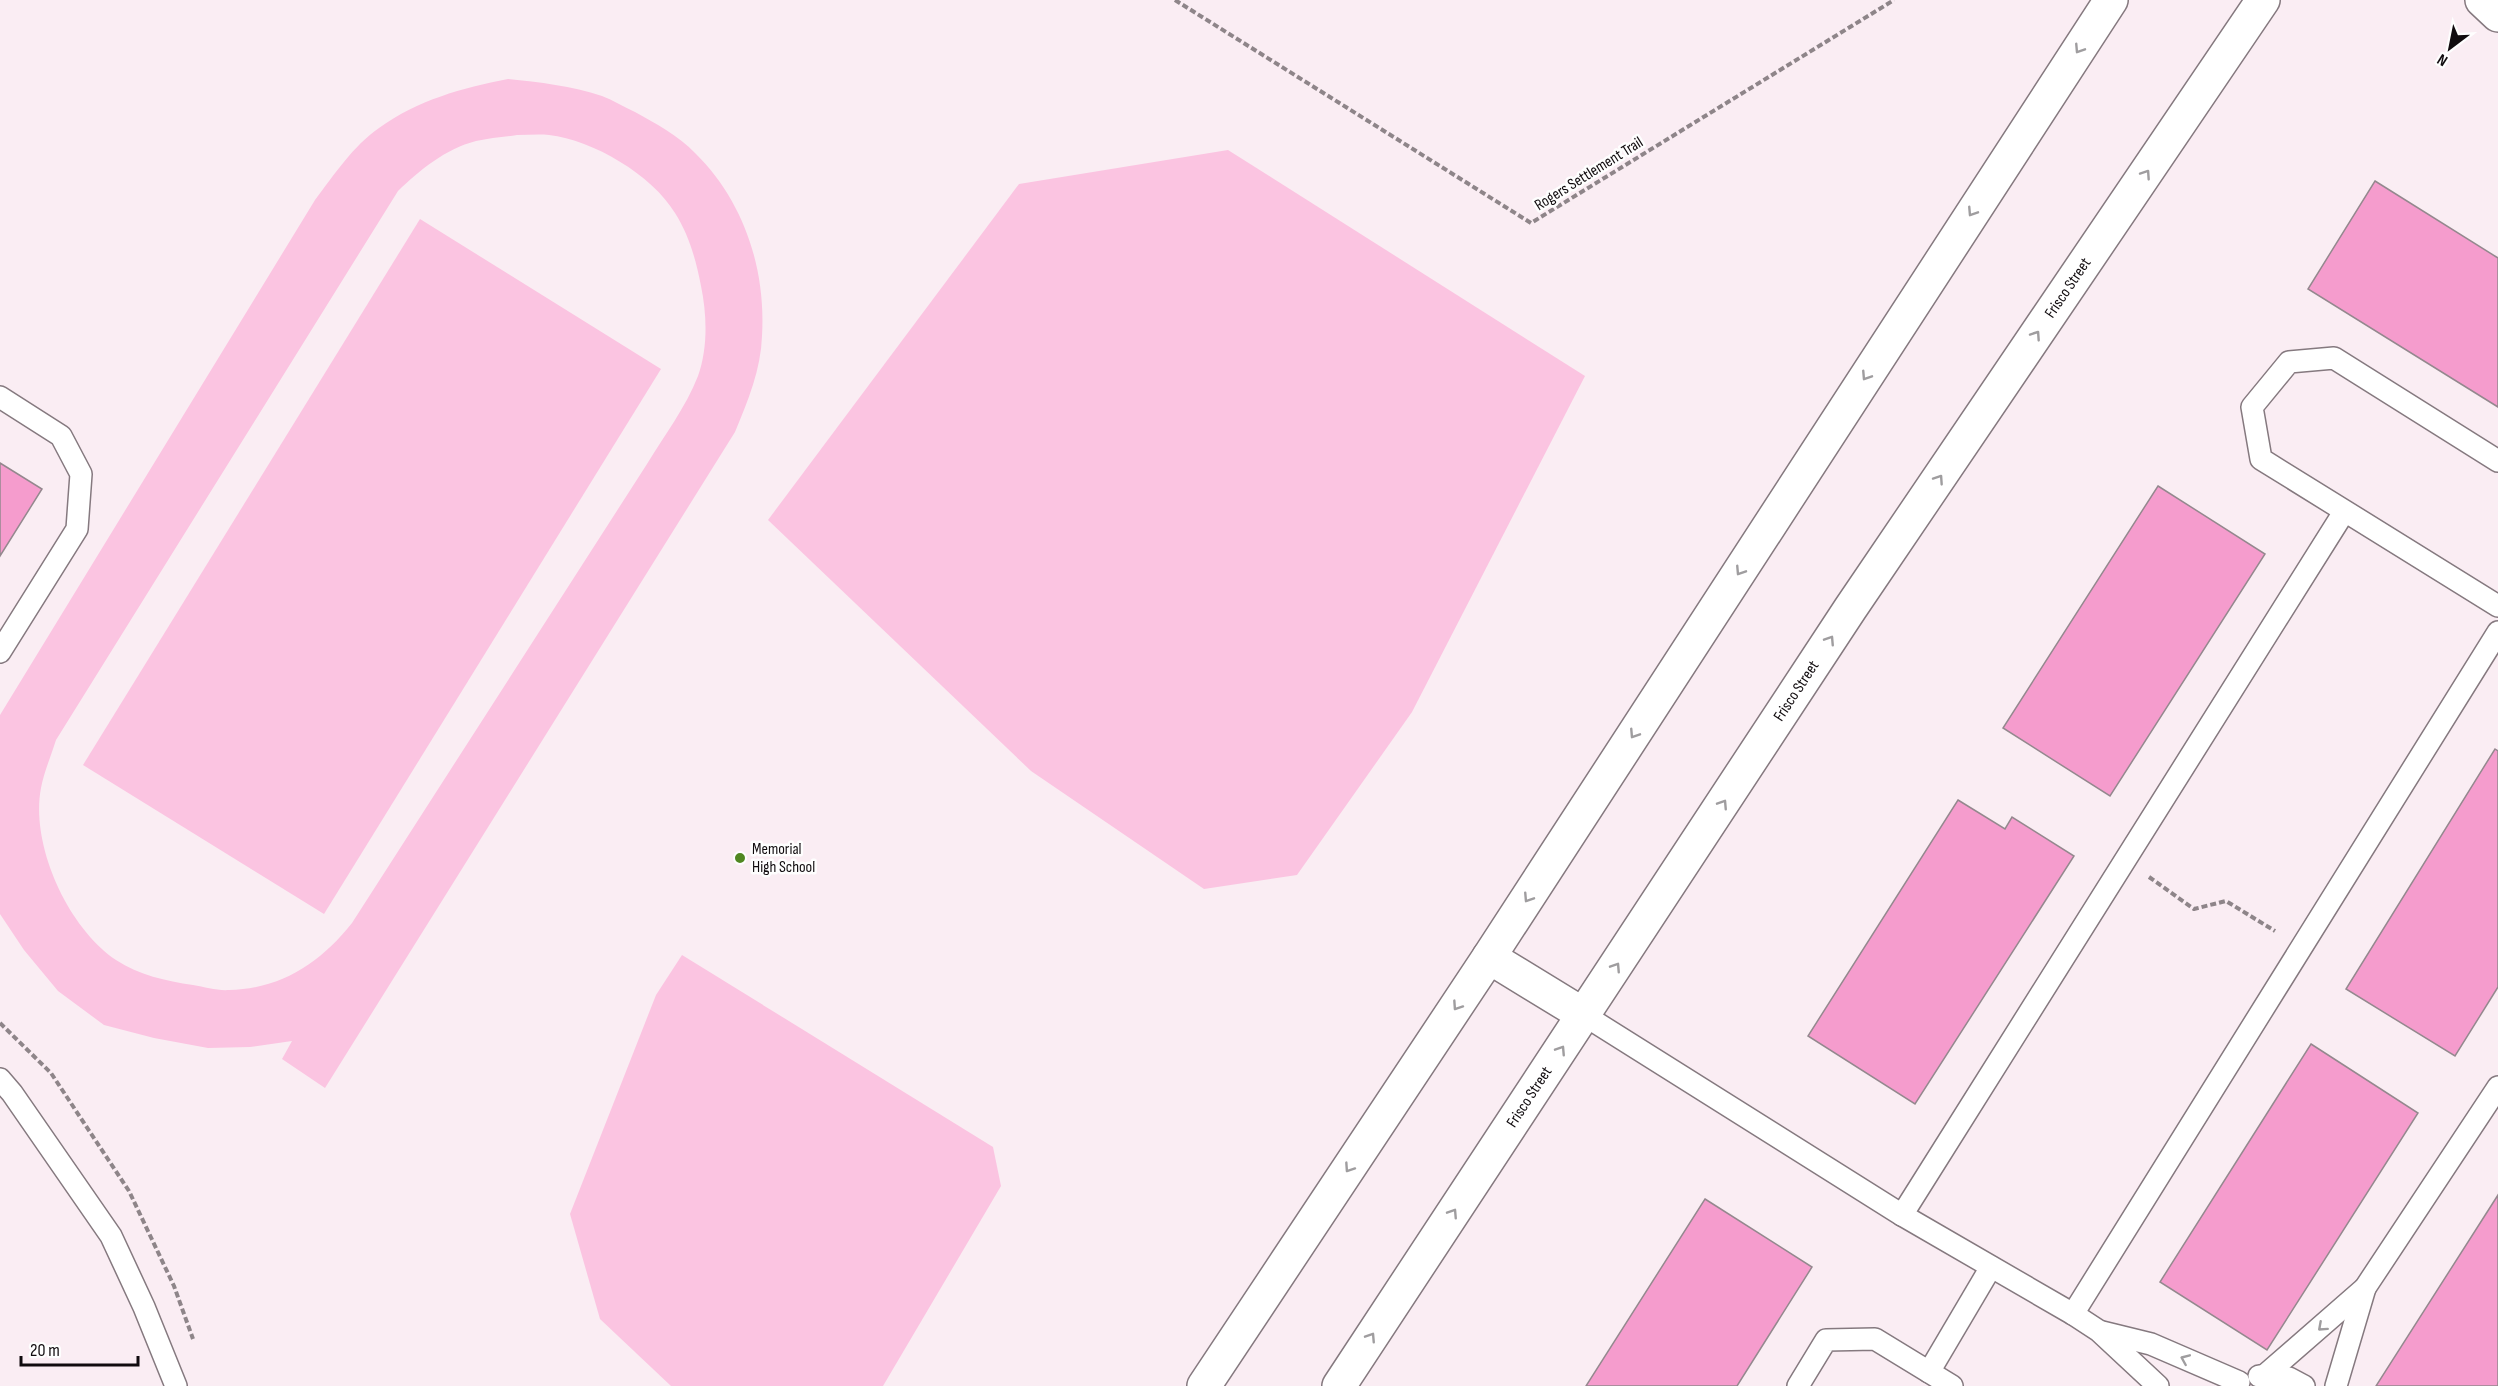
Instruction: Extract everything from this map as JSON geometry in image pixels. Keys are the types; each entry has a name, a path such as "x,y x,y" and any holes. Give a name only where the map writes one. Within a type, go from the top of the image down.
{"street":[{"path":"1204,1386 1489,957 2111,0"},
{"name":"Frisco Street","path":"1339,1386 1850,609 2263,0"},
{"path":"2482,0 2498,15"},
{"path":"1489,957 1584,1015"}],"lane":[{"path":"2498,460 2334,358 2289,362 2252,407 2261,459 2498,606"},
{"path":"0,397 61,436 81,474 77,529 0,652"},
{"path":"1902,1215 2344,512"},
{"path":"2073,1314 2498,632"},
{"path":"1584,1015 1902,1215 2073,1314 2099,1331 2158,1386"},
{"path":"0,1079 111,1236 144,1307 176,1386"},
{"path":"2264,1376 2365,1288 2498,1087"},
{"path":"1929,1372 1991,1267"},
{"path":"2336,1386 2365,1288"},
{"path":"2099,1331 2151,1344 2237,1384 2264,1376 2289,1378 2304,1386"},
{"path":"1798,1386 1826,1340 1875,1339 1952,1386"}],"path":[{"name":"Rogers Settlement Trail","path":"1175,0 1531,223 1894,0"},
{"path":"2124,861 2194,909 2226,902 2302,947"}],"shaded area":[{"path":"508,79 567,87 602,96 659,125 695,153 727,192 748,237 760,286 762,336 759,361 749,397 735,432 325,1088 282,1059 292,1041 250,1047 208,1048 154,1038 104,1025 58,991 24,950 0,914 0,715 315,200 337,171 361,143 394,118 441,96","holes":["521,135 566,138 602,152 652,185 675,213 694,257 704,308 706,331 704,354 693,388 647,464 352,923 340,937 299,971 266,985 248,988 216,989 163,979 134,970 116,960 82,928 68,907 47,859 41,834 39,810 42,782 56,740 398,191 424,168 454,149 476,141"]},
{"path":"1228,150 1585,376 1412,712 1297,875 1204,889 1031,771 768,520 1019,184"},
{"path":"420,219 661,369 324,914 83,765"},
{"path":"682,955 993,1147 1001,1186 883,1386 671,1386 600,1319 570,1214 656,995"}],"building":[{"path":"2375,181 2498,258 2498,407 2308,289"},
{"path":"0,463 42,489 0,556"},
{"path":"2158,486 2265,554 2110,796 2003,728"},
{"path":"2495,749 2498,751 2498,987 2455,1056 2346,989"},
{"path":"1958,800 2005,829 2012,817 2074,856 1915,1104 1808,1036"},
{"path":"2311,1044 2418,1113 2267,1350 2160,1282"},
{"path":"2498,1195 2498,1386 2376,1386"},
{"path":"1705,1199 1812,1267 1737,1386 1586,1386"}],"place":[{"name":"Memorial High School","path":"740,858"}]}
